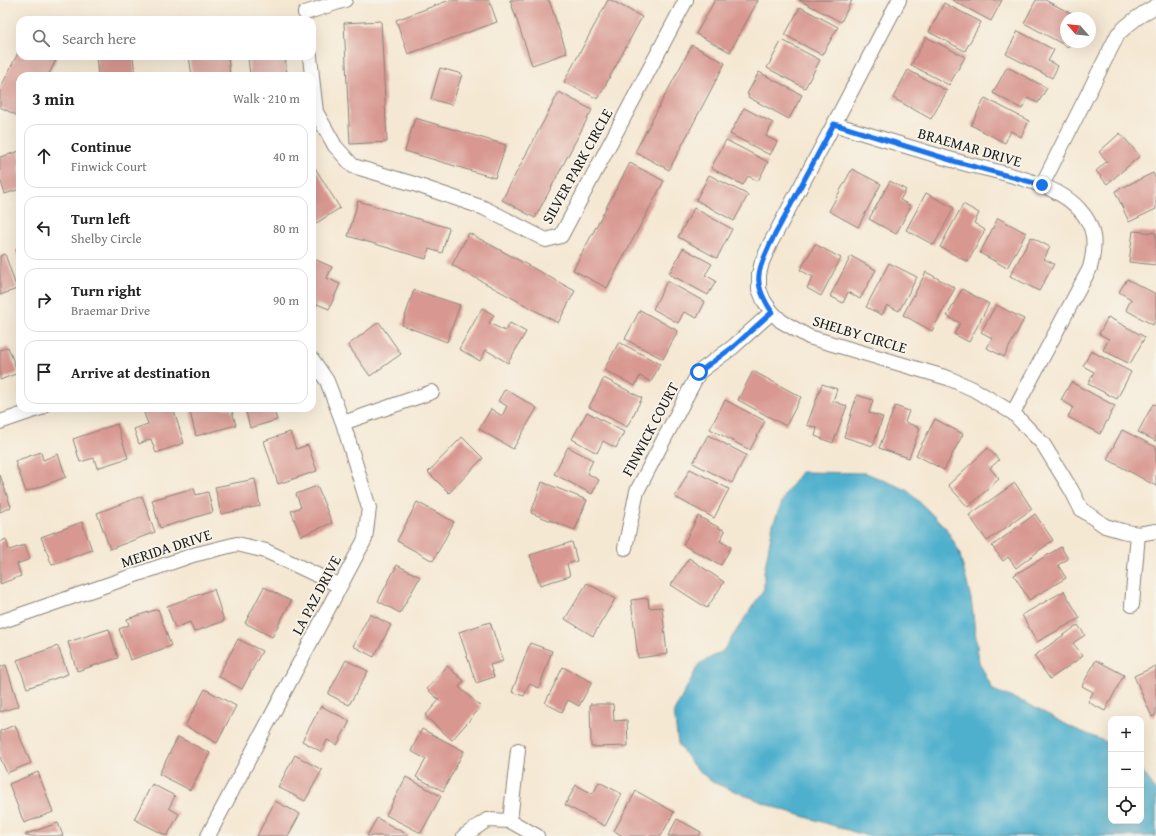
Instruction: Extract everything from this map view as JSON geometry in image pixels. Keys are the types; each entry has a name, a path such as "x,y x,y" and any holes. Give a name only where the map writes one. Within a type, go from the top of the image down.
{"street":[{"path":"304,11 344,0"},
{"name":"SILVER PARK CIRCLE","path":"316,112 335,146 353,166 414,184 484,208 546,240 561,236 686,0"},
{"name":"SHELBY CIRCLE","path":"899,0 771,242 762,262 759,274 759,289 764,301 781,321 809,337 948,378 972,389 1013,413 1043,444 1072,491 1081,509 1105,526 1122,532 1138,534 1156,532"},
{"path":"1042,185 1118,34 1142,13 1156,6"},
{"name":"SILVER PARK CIRCLE","path":"310,60 312,72"},
{"name":"BRAEMAR DRIVE","path":"834,124 957,162 1042,185 1064,197 1079,209 1088,220 1094,234 1094,252 1090,268 1013,413"},
{"name":"FINWICK COURT","path":"625,548 637,491 699,372 733,347 772,312"},
{"name":"LA PAZ DRIVE","path":"208,836 365,539 369,508 343,423 327,381 316,365"},
{"path":"343,423 432,392"},
{"path":"0,422 29,412"},
{"path":"1132,605 1138,534"},
{"name":"MERIDA DRIVE","path":"0,622 193,555 237,544 266,551 340,586"},
{"path":"510,822 518,750"},
{"path":"464,836 487,820 510,822 537,836"}],"water":[{"path":"801,472 866,473 907,490 946,528 959,551 971,599 979,662 993,690 1028,704 1073,728 1108,743 1108,824 1144,824 1144,774 1156,793 1156,836 867,836 777,808 712,782 692,764 678,744 674,712 699,664 723,651 764,589 764,573 773,524 786,493"}],"building":[{"path":"450,0 489,0 497,22 408,54 396,20"},
{"path":"510,0 549,0 567,53 532,65"},
{"path":"608,0 611,0 642,17 598,99 564,82"},
{"path":"715,0 758,0 730,52 696,34"},
{"path":"799,0 852,0 841,22"},
{"path":"952,0 1002,0 991,21"},
{"path":"1036,0 1045,0 1068,12 1060,12 1060,43 1024,23"},
{"path":"944,3 981,22 965,51 929,32"},
{"path":"800,7 838,27 822,55 785,35"},
{"path":"381,21 387,142 350,144 344,23"},
{"path":"1018,31 1054,50 1048,61 1058,66 1052,78 1006,54"},
{"path":"926,37 965,57 949,85 911,65"},
{"path":"782,40 820,60 805,88 767,68"},
{"path":"692,45 725,63 669,170 635,152"},
{"path":"16,57 16,60 56,60 50,72 16,72 16,115 0,107 0,89"},
{"path":"96,60 133,60 135,72 98,72"},
{"path":"190,60 228,60 230,72 191,72"},
{"path":"248,60 285,60 287,72 250,72"},
{"path":"1007,67 1047,88 1038,103 1028,98 1022,109 993,93"},
{"path":"440,68 462,74 452,105 431,99"},
{"path":"908,70 947,91 931,119 893,98"},
{"path":"759,72 802,95 789,119 748,97 749,95 747,94"},
{"path":"559,92 592,110 535,218 502,200"},
{"path":"985,98 1029,121 1021,137 1011,131 1005,143 971,125"},
{"path":"744,108 773,123 766,136 777,142 770,155 730,134"},
{"path":"415,118 506,145 495,178 405,151"},
{"path":"1120,133 1140,156 1107,184 1096,171 1107,161 1099,152"},
{"path":"726,140 768,162 758,181 748,176 743,185 711,168"},
{"path":"16,152 16,190 5,194 0,179 0,157"},
{"path":"630,163 664,181 607,288 573,270"},
{"path":"316,169 340,208 316,223"},
{"path":"852,169 881,184 858,227 829,211"},
{"path":"1153,173 1156,179 1156,209 1129,222 1115,191"},
{"path":"709,175 748,195 734,221 696,200"},
{"path":"890,181 906,190 900,200 911,206 896,234 869,219"},
{"path":"926,193 954,208 934,245 906,230"},
{"path":"358,201 449,228 442,253 429,249 426,259 348,236"},
{"path":"963,204 979,213 974,223 985,230 968,262 940,247"},
{"path":"694,208 732,229 717,258 678,237"},
{"path":"998,218 1026,233 1007,268 980,253"},
{"path":"1133,231 1156,233 1156,265 1129,262"},
{"path":"469,233 575,291 558,323 452,265"},
{"path":"1031,237 1050,247 1044,259 1054,264 1039,291 1010,276"},
{"path":"815,244 841,258 821,296 807,288 813,277 800,270"},
{"path":"683,248 712,264 705,275 716,281 708,295 669,274"},
{"path":"5,254 16,289 0,295 0,256"},
{"path":"851,256 876,270 860,299 848,292 843,303 830,296"},
{"path":"316,260 332,267 327,278 340,284 329,309 317,304 316,306"},
{"path":"889,263 917,277 899,311 887,305 882,315 866,307"},
{"path":"926,272 955,288 932,331 903,315"},
{"path":"1127,279 1156,294 1156,319 1153,325 1126,310 1131,299 1119,292"},
{"path":"667,281 705,302 697,318 684,312 678,323 653,309"},
{"path":"962,289 989,304 969,342 954,334 960,323 947,316"},
{"path":"414,290 460,305 447,342 402,325"},
{"path":"996,305 1024,319 1004,357 987,348 992,338 981,332"},
{"path":"482,308 494,315 489,323 505,331 510,323 526,332 508,363 486,350 480,361 459,349"},
{"path":"640,310 678,331 663,359 625,339"},
{"path":"1108,317 1145,337 1130,364 1103,350 1109,339 1099,334"},
{"path":"379,322 401,354 370,376 348,345"},
{"path":"619,342 660,364 651,382 640,376 635,386 604,370"},
{"path":"8,347 16,368 16,374 0,380 0,350"},
{"path":"1091,351 1131,372 1117,399 1088,384 1094,372 1083,366"},
{"path":"753,371 801,397 786,426 738,400"},
{"path":"604,378 642,398 627,427 589,407"},
{"path":"1071,382 1115,406 1100,434 1068,417 1073,407 1061,400"},
{"path":"822,384 837,389 833,401 847,406 833,443 815,436 817,428 807,425"},
{"path":"505,389 537,408 513,449 479,429 491,409 502,416 507,406 498,401"},
{"path":"857,395 873,400 869,413 883,417 873,446 844,437"},
{"path":"725,400 765,421 750,450 710,429"},
{"path":"1153,404 1156,405 1156,441 1138,432"},
{"path":"895,406 909,411 905,422 920,428 909,458 879,448"},
{"path":"174,412 184,443 156,453 151,439 139,444 134,429 148,424 144,413"},
{"path":"190,412 232,412 236,425 196,436"},
{"path":"246,412 275,412 277,420 250,428"},
{"path":"587,412 624,432 616,448 603,441 597,453 572,439"},
{"path":"935,419 963,434 944,470 916,455"},
{"path":"117,424 128,458 97,468 94,458 80,462 73,439"},
{"path":"1122,430 1156,447 1156,486 1107,459"},
{"path":"290,432 296,449 308,445 317,471 278,484 264,441"},
{"path":"708,435 746,455 732,483 693,463"},
{"path":"462,437 483,458 449,493 428,472"},
{"path":"568,447 593,460 587,473 599,480 592,494 554,474"},
{"path":"988,448 999,460 990,468 999,479 968,507 948,485"},
{"path":"41,452 43,460 58,454 66,477 26,492 15,461"},
{"path":"690,469 729,489 714,518 675,497"},
{"path":"0,475 11,507 0,512"},
{"path":"255,479 260,506 221,514 215,487"},
{"path":"542,482 587,500 575,530 531,513"},
{"path":"1015,483 1032,509 987,541 969,515"},
{"path":"317,486 332,523 301,536 291,511 301,507 296,494"},
{"path":"194,488 196,495 208,492 213,512 160,528 152,500"},
{"path":"142,496 155,532 110,549 97,513"},
{"path":"417,502 454,522 433,561 397,541"},
{"path":"1035,514 1053,540 1016,568 1008,557 1003,561 992,546"},
{"path":"698,516 725,531 720,541 731,547 721,565 683,545"},
{"path":"82,522 92,550 52,565 41,537"},
{"path":"6,539 9,550 25,545 30,559 17,564 21,576 0,584 0,542"},
{"path":"572,542 577,561 567,564 570,576 540,585 530,555"},
{"path":"1061,547 1068,559 1058,565 1066,578 1029,600 1014,575"},
{"path":"689,558 724,582 707,608 671,585"},
{"path":"397,565 420,577 400,613 378,601"},
{"path":"587,583 615,599 593,636 565,619"},
{"path":"264,587 291,601 272,637 245,623"},
{"path":"214,589 224,621 194,632 190,622 175,628 167,606"},
{"path":"1064,591 1080,618 1037,642 1022,615"},
{"path":"648,598 649,608 662,607 667,654 638,658 631,600"},
{"path":"158,609 171,646 130,660 119,629 129,625 127,619"},
{"path":"370,614 391,625 374,657 353,646"},
{"path":"490,622 503,661 490,665 494,677 476,683 459,632"},
{"path":"1078,625 1085,635 1073,643 1083,656 1050,679 1034,656"},
{"path":"109,629 118,658 77,671 68,642"},
{"path":"238,639 262,651 242,689 218,676"},
{"path":"530,643 552,651 539,688 529,684 524,696 512,692"},
{"path":"58,646 68,674 27,688 17,660"},
{"path":"346,660 368,671 349,705 328,694"},
{"path":"1096,660 1124,675 1105,711 1088,702 1093,692 1082,686"},
{"path":"6,665 19,706 0,712 0,667"},
{"path":"447,666 464,681 459,687 481,707 452,740 425,716 439,700 427,689"},
{"path":"1156,666 1156,715 1152,717 1134,676"},
{"path":"563,667 592,682 579,706 568,700 562,712 545,703"},
{"path":"205,689 236,706 217,743 185,726"},
{"path":"590,704 613,704 614,721 627,720 628,746 591,747"},
{"path":"321,706 350,721 337,745 327,740 322,752 302,741"},
{"path":"15,725 31,763 7,773 0,757 0,731"},
{"path":"422,729 464,751 443,791 416,777 426,759 411,751"},
{"path":"178,737 210,753 190,790 159,774"},
{"path":"295,755 322,770 305,801 278,787"},
{"path":"38,772 53,812 24,823 9,784"},
{"path":"406,777 441,796 421,833 386,815"},
{"path":"599,782 622,794 605,826 565,805 576,785 593,794"},
{"path":"152,784 175,796 169,808 179,814 167,836 134,819"},
{"path":"636,791 674,812 661,836 623,836 614,831"},
{"path":"275,801 300,814 288,836 257,836"},
{"path":"377,818 410,836 367,836"},
{"path":"677,819 701,832 699,836 668,836"},
{"path":"58,823 63,836 26,836 26,834"}],"route":[{"path":"699,372 733,347 772,312 764,301 759,289 759,274 762,262 771,242 834,124 957,162 1042,185"}]}
